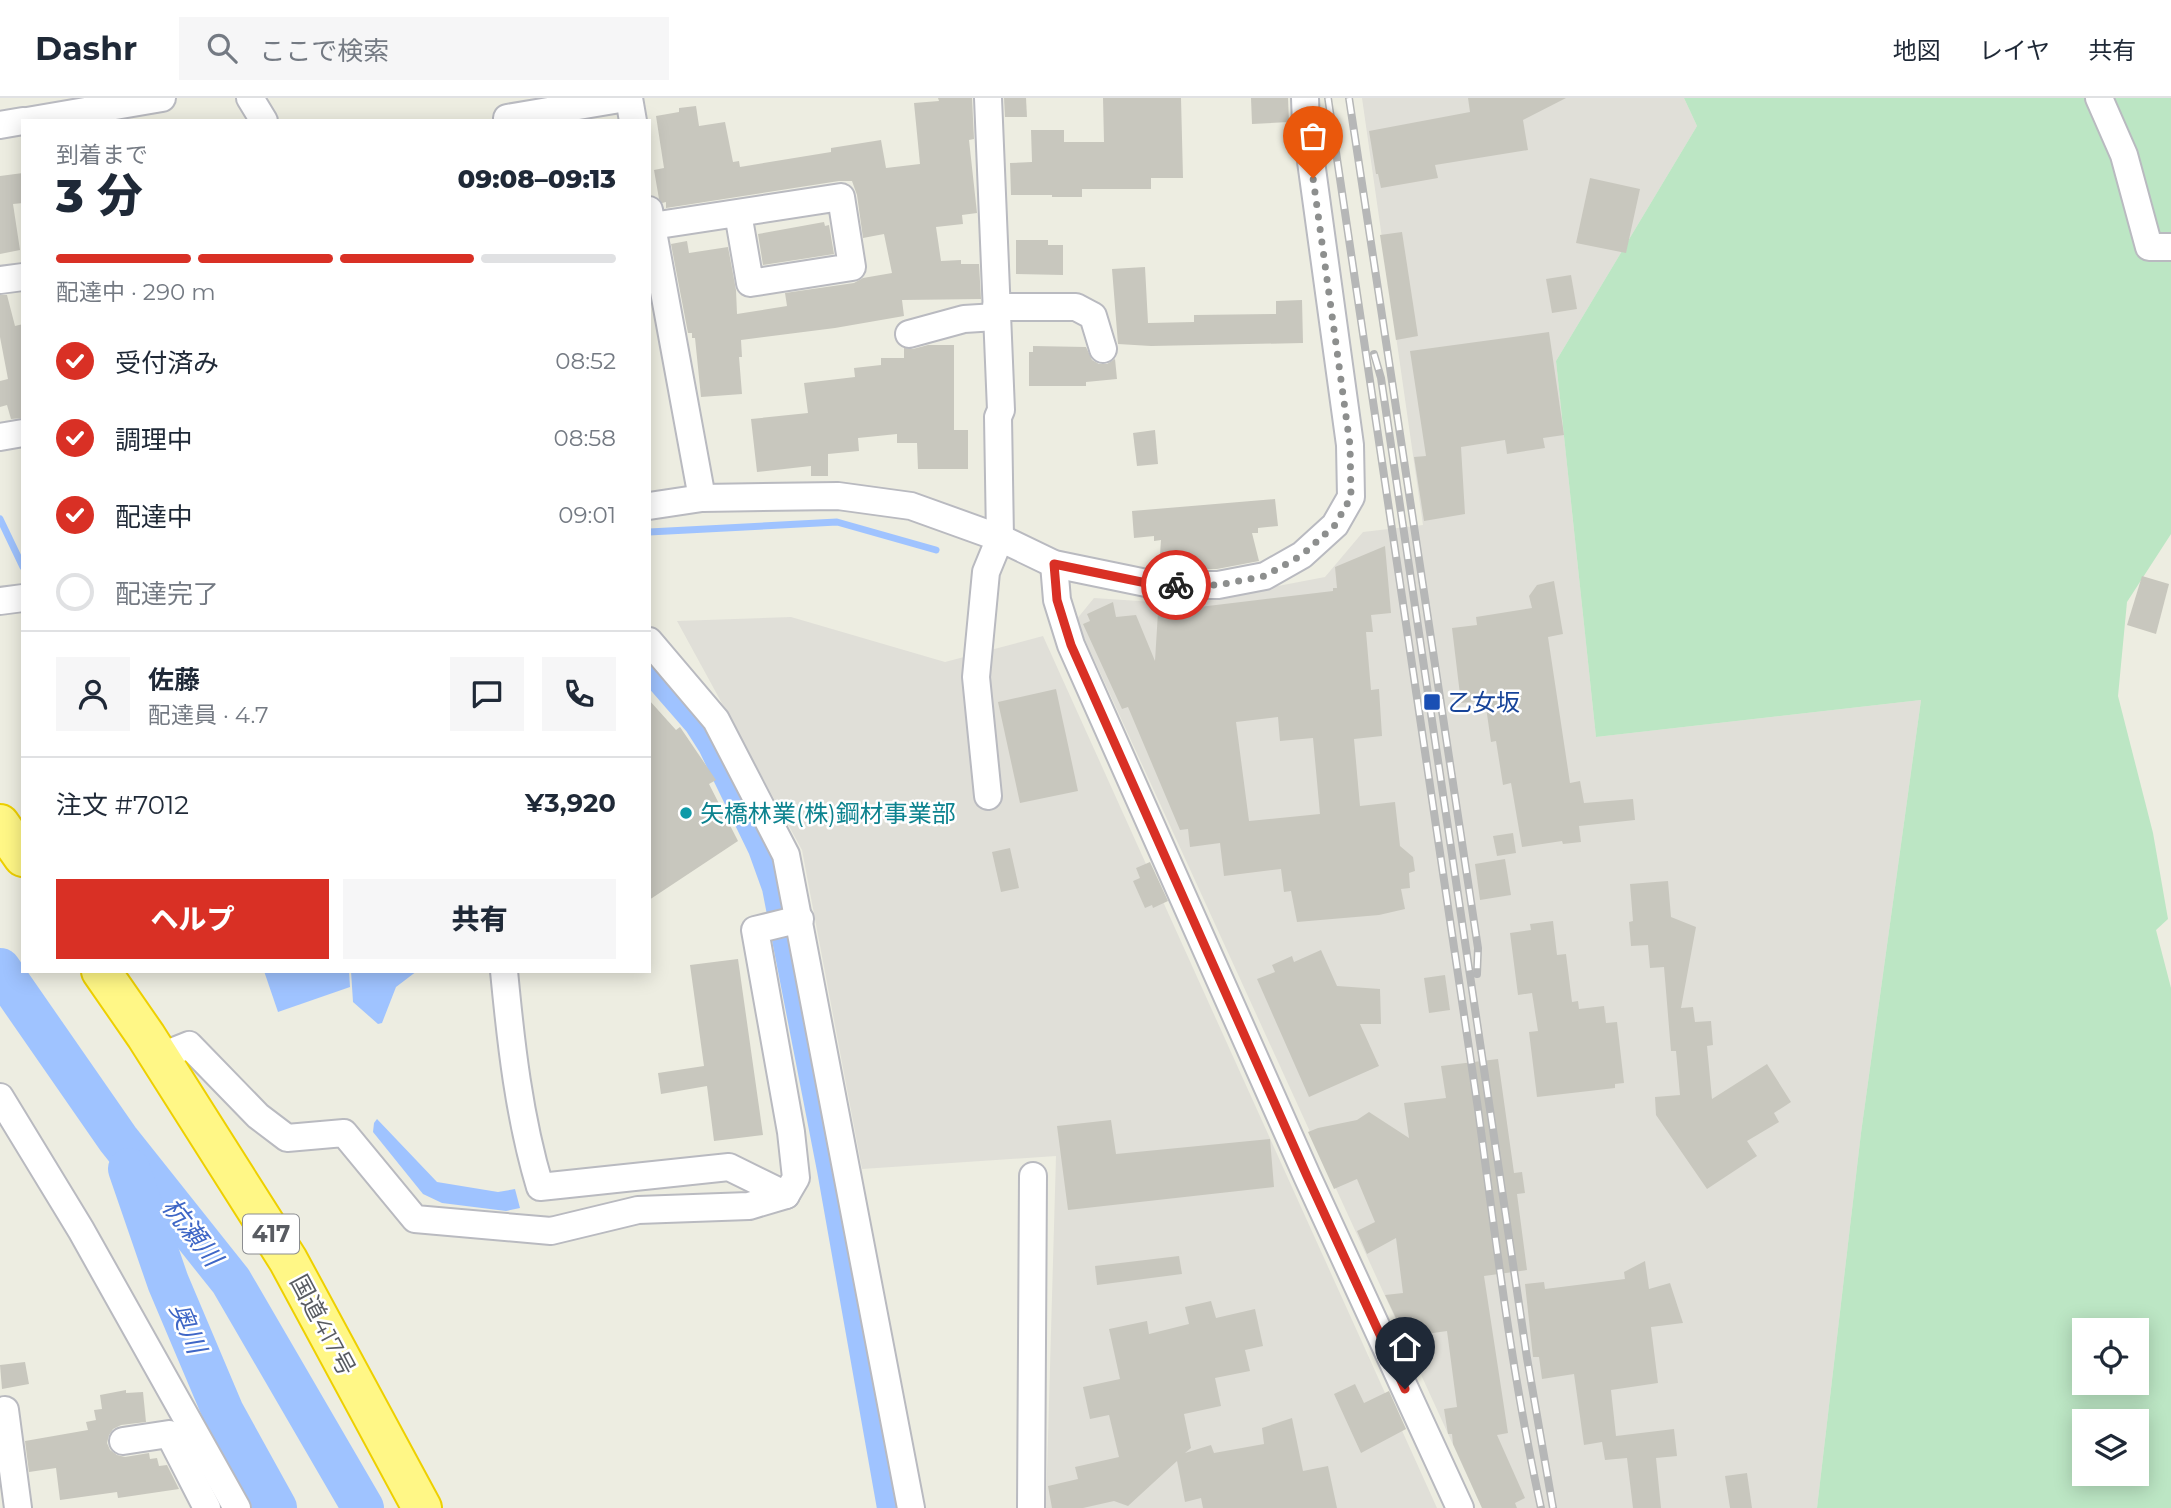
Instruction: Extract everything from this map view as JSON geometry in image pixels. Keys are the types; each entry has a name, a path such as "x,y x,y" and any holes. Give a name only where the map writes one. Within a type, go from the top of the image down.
{"highway":[{"path":"0,824 21,854"},
{"name":"国道417号","path":"103,973 288,1260 422,1508"}],"street":[{"path":"37,119 162,98"},
{"path":"250,98 263,119"},
{"path":"507,118 627,98 632,119"},
{"path":"988,98 1001,410 998,417 1000,538 986,572 976,677 988,796"},
{"path":"651,506 702,498 838,496 911,506 1000,538 1054,564 1156,585 1218,585 1265,576 1302,555 1335,525 1351,497 1350,445 1306,125 1305,98"},
{"path":"2099,98 2124,155 2149,247 2171,247"},
{"path":"0,125 21,122"},
{"path":"702,498 651,218 738,213 841,197 852,267 750,283 738,213"},
{"path":"0,280 21,277"},
{"path":"909,334 996,312 1076,307 1093,316 1103,349"},
{"path":"0,437 21,433"},
{"path":"1054,564 1057,600 1071,645 1307,1176 1460,1508"},
{"path":"651,643 716,720 786,855 911,1508"},
{"path":"159,1057 189,1045 258,1116 287,1138 344,1133 415,1219 551,1231 638,1210 749,1206 786,1195 796,1178 791,1132 755,930 800,919"},
{"path":"504,973 510,1042 528,1149 540,1187 729,1167 786,1195"},
{"path":"1,1101 81,1230 237,1508"},
{"path":"1031,1508 1033,1175"},
{"path":"5,1410 18,1508"},
{"path":"122,1441 169,1434 207,1508"}],"shaded area":[{"path":"1362,98 1684,98 1697,126 1556,361 1596,737 1921,700 1861,1133 1817,1508 1482,1508 1076,620 1094,598 1183,604 1325,577 1363,532 1423,525"},
{"path":"791,617 945,662 1043,636 1437,1508 1046,1508 1056,1156 862,1169 802,850 677,621"}],"green space":[{"path":"1684,98 2171,98 2171,534 2127,602 2118,696 2153,833 2168,919 2156,930 2171,988 2171,1508 1817,1508 1861,1133 1921,700 1596,737 1556,361 1697,126"}],"water":[{"path":"265,973 349,973 350,987 278,1012"},
{"path":"351,973 414,973 396,987 382,1023 378,1024 353,1002"},
{"path":"377,1119 437,1182 498,1192 515,1189 520,1208 506,1211 442,1203 423,1194 373,1132"}],"building":[{"path":"938,98 972,98 974,139 969,140 977,213 962,215 963,224 936,227 941,261 961,260 961,264 979,264 981,299 902,300 904,316 741,340 742,357 739,357 742,394 701,397 695,338 692,338 692,333 688,333 671,244 687,241 689,253 728,247 736,290 737,314 787,306 785,293 854,283 863,278 892,273 884,234 863,238 857,195 852,181 666,208 666,202 662,203 659,199 654,170 664,168 656,116 679,112 679,108 696,106 699,126 725,122 733,162 739,161 740,167 831,152 831,148 881,140 886,168 920,164 914,103 939,101"},
{"path":"1004,98 1026,98 1027,117 1005,117"},
{"path":"1103,98 1181,98 1183,178 1151,178 1151,189 1082,189 1082,197 1011,195 1010,163 1032,162 1031,130 1064,130 1064,142 1104,142"},
{"path":"1251,98 1288,98 1289,122 1252,124"},
{"path":"1468,98 1566,98 1523,120 1528,150 1435,165 1438,178 1381,188 1369,131 1470,112"},
{"path":"21,173 21,203 13,204 20,250 0,254 0,176"},
{"path":"1590,178 1640,189 1626,253 1576,243"},
{"path":"824,222 825,226 829,225 834,254 763,265 758,234"},
{"path":"1402,232 1418,336 1396,340 1380,235"},
{"path":"1016,240 1048,240 1048,245 1063,245 1063,275 1016,274"},
{"path":"1145,267 1148,323 1194,322 1194,315 1276,314 1276,301 1302,300 1303,343 1151,346 1118,344 1112,269"},
{"path":"1571,275 1577,309 1552,313 1546,279"},
{"path":"0,295 7,295 15,326 21,324 21,418 11,419 7,405 0,407 0,381 8,379 0,337"},
{"path":"1549,332 1564,435 1543,438 1545,448 1507,454 1505,440 1461,447 1465,514 1424,521 1414,457 1426,456 1410,351"},
{"path":"928,345 954,345 954,430 968,430 968,469 918,469 917,443 897,443 897,434 858,438 859,451 828,454 828,476 811,476 811,466 757,472 751,419 808,413 804,383 855,377 854,368 881,365 881,358 904,358 904,348 913,349"},
{"path":"1033,346 1086,347 1092,360 1099,364 1107,364 1115,359 1117,379 1086,382 1086,386 1029,386 1029,352 1033,352"},
{"path":"1155,430 1158,464 1137,466 1133,433"},
{"path":"1275,499 1278,526 1258,528 1258,533 1252,533 1259,561 1217,569 1159,569 1161,540 1154,541 1154,536 1134,538 1132,511"},
{"path":"1385,546 1391,613 1371,615 1373,632 1366,632 1371,690 1379,689 1382,736 1354,739 1360,806 1395,802 1400,846 1413,857 1415,871 1409,873 1410,888 1401,889 1405,909 1379,915 1297,922 1291,891 1284,892 1281,869 1224,876 1220,843 1190,847 1188,829 1180,830 1128,707 1122,709 1083,624 1090,621 1087,614 1113,602 1116,617 1136,615 1155,661 1158,612 1333,591 1333,588 1337,588 1335,567","holes":["1278,717 1280,741 1313,738 1320,814 1249,821 1236,722"]},
{"path":"2142,576 2169,584 2156,634 2127,625"},
{"path":"1554,581 1563,634 1548,637 1570,783 1580,781 1584,803 1633,799 1635,820 1579,826 1581,842 1563,844 1562,841 1522,847 1511,783 1503,785 1496,741 1491,742 1485,700 1461,703 1452,628 1477,625 1476,617 1532,608 1529,596 1537,585"},
{"path":"1056,689 1078,791 1020,803 998,702"},
{"name":"矢橋林業(株)鋼材事業部","path":"651,702 676,730 680,727 716,780 709,784 738,841 651,899"},
{"path":"1513,833 1516,853 1497,856 1493,836"},
{"path":"1010,848 1019,888 1001,892 992,852"},
{"path":"1505,859 1511,895 1480,900 1475,864"},
{"path":"1150,862 1168,901 1153,908 1152,905 1145,908 1133,881 1140,878 1136,868"},
{"path":"1668,881 1671,917 1696,927 1681,1008 1693,1007 1695,1022 1711,1021 1713,1045 1707,1046 1712,1099 1767,1064 1791,1102 1774,1113 1779,1122 1747,1141 1757,1156 1707,1189 1656,1115 1655,1097 1680,1095 1676,1051 1671,1051 1664,967 1650,968 1648,945 1631,946 1629,922 1633,921 1630,884"},
{"path":"1553,921 1557,955 1566,954 1572,1002 1578,1001 1579,1009 1604,1006 1606,1023 1617,1022 1624,1083 1615,1084 1615,1088 1537,1097 1529,1032 1538,1031 1532,993 1518,995 1510,933 1531,930 1530,924"},
{"path":"1321,950 1337,986 1380,989 1381,1024 1360,1024 1379,1066 1309,1097 1257,979 1275,972 1272,965 1292,956 1294,962"},
{"path":"738,959 763,1135 714,1141 707,1086 661,1094 658,1073 704,1066 690,965"},
{"path":"1445,975 1450,1010 1429,1013 1424,978"},
{"path":"1498,1059 1514,1173 1522,1172 1525,1193 1517,1194 1527,1270 1484,1276 1508,1433 1497,1435 1525,1498 1515,1503 1517,1508 1482,1508 1453,1444 1452,1434 1448,1434 1444,1409 1457,1407 1447,1331 1405,1337 1385,1295 1403,1293 1396,1238 1367,1254 1357,1231 1375,1222 1357,1179 1334,1189 1308,1132 1357,1120 1369,1112 1409,1138 1404,1103 1446,1098 1441,1066"},
{"path":"1111,1120 1116,1154 1270,1139 1274,1187 1068,1210 1057,1126"},
{"path":"1179,1256 1182,1274 1097,1285 1095,1266"},
{"path":"1645,1261 1649,1289 1670,1283 1683,1323 1651,1327 1658,1383 1611,1390 1616,1436 1674,1429 1677,1456 1656,1458 1661,1508 1633,1508 1627,1458 1605,1460 1602,1442 1584,1445 1574,1374 1542,1379 1539,1357 1533,1357 1525,1284 1544,1282 1545,1289 1625,1279 1624,1272"},
{"path":"1211,1301 1216,1318 1255,1309 1263,1346 1245,1350 1250,1371 1215,1378 1221,1406 1184,1414 1191,1448 1185,1453 1211,1445 1214,1453 1264,1444 1262,1428 1292,1418 1303,1471 1328,1466 1337,1508 1203,1508 1201,1498 1185,1502 1177,1461 1128,1506 1114,1501 1083,1508 1052,1508 1048,1486 1078,1479 1075,1467 1119,1457 1109,1415 1090,1419 1083,1387 1120,1379 1109,1329 1147,1321 1149,1334 1189,1324 1185,1307"},
{"path":"25,1362 29,1384 2,1389 0,1365"},
{"path":"1355,1384 1364,1403 1389,1391 1406,1429 1361,1453 1334,1394"},
{"path":"126,1390 126,1393 143,1392 146,1422 121,1425 113,1429 107,1443 110,1450 125,1457 149,1453 150,1459 157,1458 159,1466 167,1465 179,1489 118,1498 117,1492 60,1500 56,1468 29,1472 25,1441 88,1430 86,1422 96,1420 94,1410 102,1409 100,1395"},
{"path":"1747,1473 1752,1508 1730,1508 1725,1476"}],"waterway":[{"path":"0,519 21,563"},
{"path":"651,532 837,522 936,550"},
{"path":"651,672 696,724 710,746 760,849 774,888 829,1170 889,1508"},
{"name":"杭瀬川","path":"0,969 118,1139 231,1281 363,1508"},
{"name":"奥川","path":"129,1169 168,1282 223,1412 276,1508"}],"railway":[{"path":"1328,98 1478,1109 1505,1309 1541,1508"},
{"path":"1349,98 1478,948 1477,974"},
{"path":"1374,354 1381,378 1527,1358 1553,1508"}],"way so far":[{"path":"1176,585 1218,585 1265,576 1302,555 1335,525 1351,497 1350,445 1313,178"}],"place":[{"name":"乙女坂","path":"1432,702"},
{"name":"矢橋林業(株)鋼材事業部","path":"686,813"}],"route":[{"path":"1176,585 1156,585 1054,564 1057,600 1071,645 1307,1176 1405,1389"}]}
